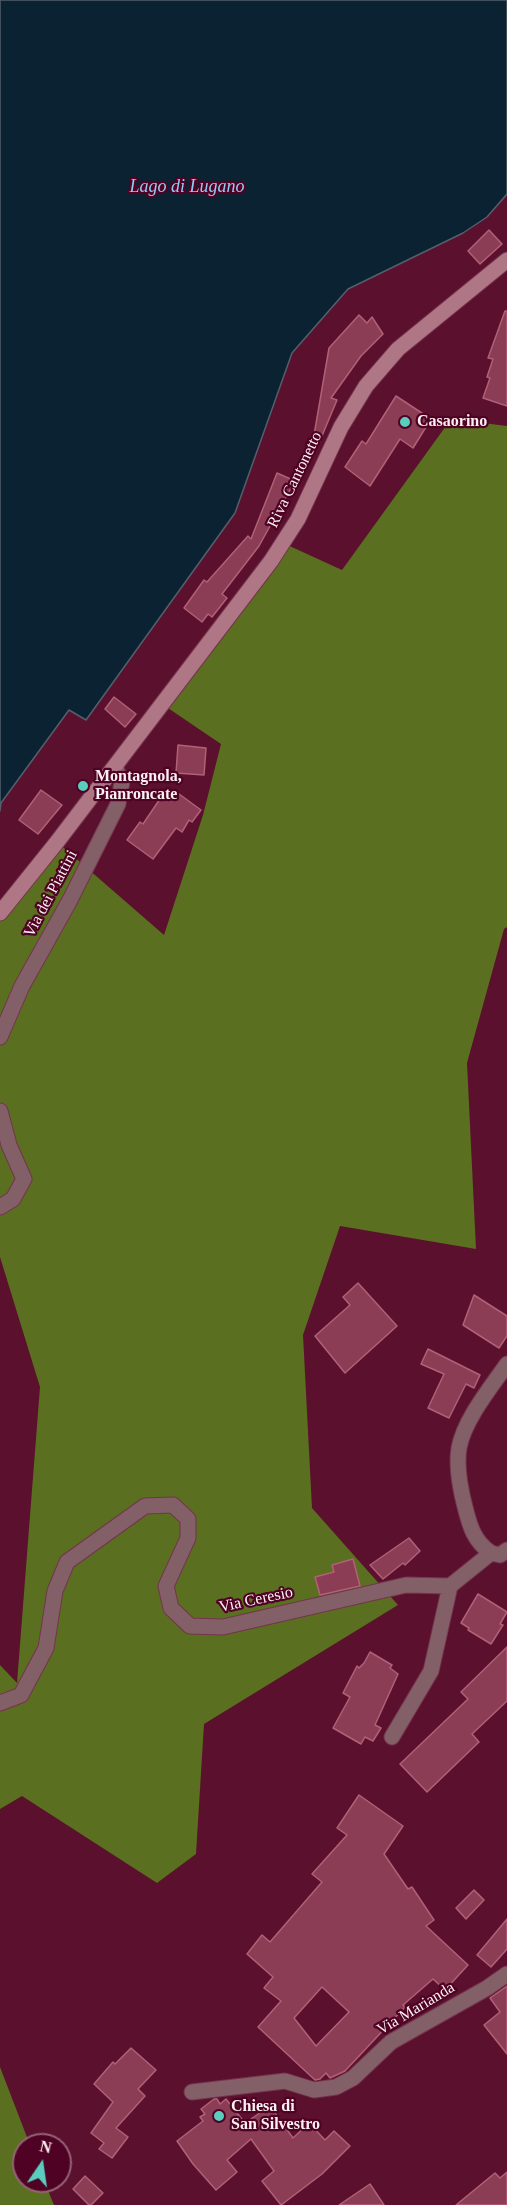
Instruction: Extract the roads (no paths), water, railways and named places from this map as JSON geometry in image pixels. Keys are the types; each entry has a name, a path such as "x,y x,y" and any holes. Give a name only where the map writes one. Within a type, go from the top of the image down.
{"main road":[{"name":"Riva Cantonetto","path":"0,913 115,767 283,543 309,498 341,427 366,386 398,350 507,260"}],"street":[{"name":"Via dei Piattini","path":"0,1037 22,986 70,900 118,804 122,782 115,767"},
{"path":"0,1111 9,1145 24,1179 13,1199 0,1207"},
{"path":"507,1364 465,1428 459,1446 458,1464 468,1519 478,1544 491,1554 500,1555 507,1550"},
{"name":"Via Ceresio","path":"0,1703 21,1695 46,1648 55,1591 67,1562 145,1506 173,1505 188,1519 188,1538 166,1586 171,1608 190,1626 223,1627 405,1585 450,1586"},
{"path":"392,1737 431,1671 450,1586 491,1554"},
{"name":"Via Marianda","path":"192,2092 285,2081 314,2090 329,2089 343,2084 353,2078 391,2042 487,1988 507,1974"}],"water":[{"name":"Lago di Lugano","path":"0,0 507,0 507,194 487,217 463,233 348,289 292,353 235,513 86,720 69,710 1,803 0,811"}],"place":[{"name":"Casaorino","path":"405,422"},
{"name":"Montagnola, Pianroncate","path":"83,786"},
{"name":"Chiesa di San Silvestro","path":"219,2116"}]}
